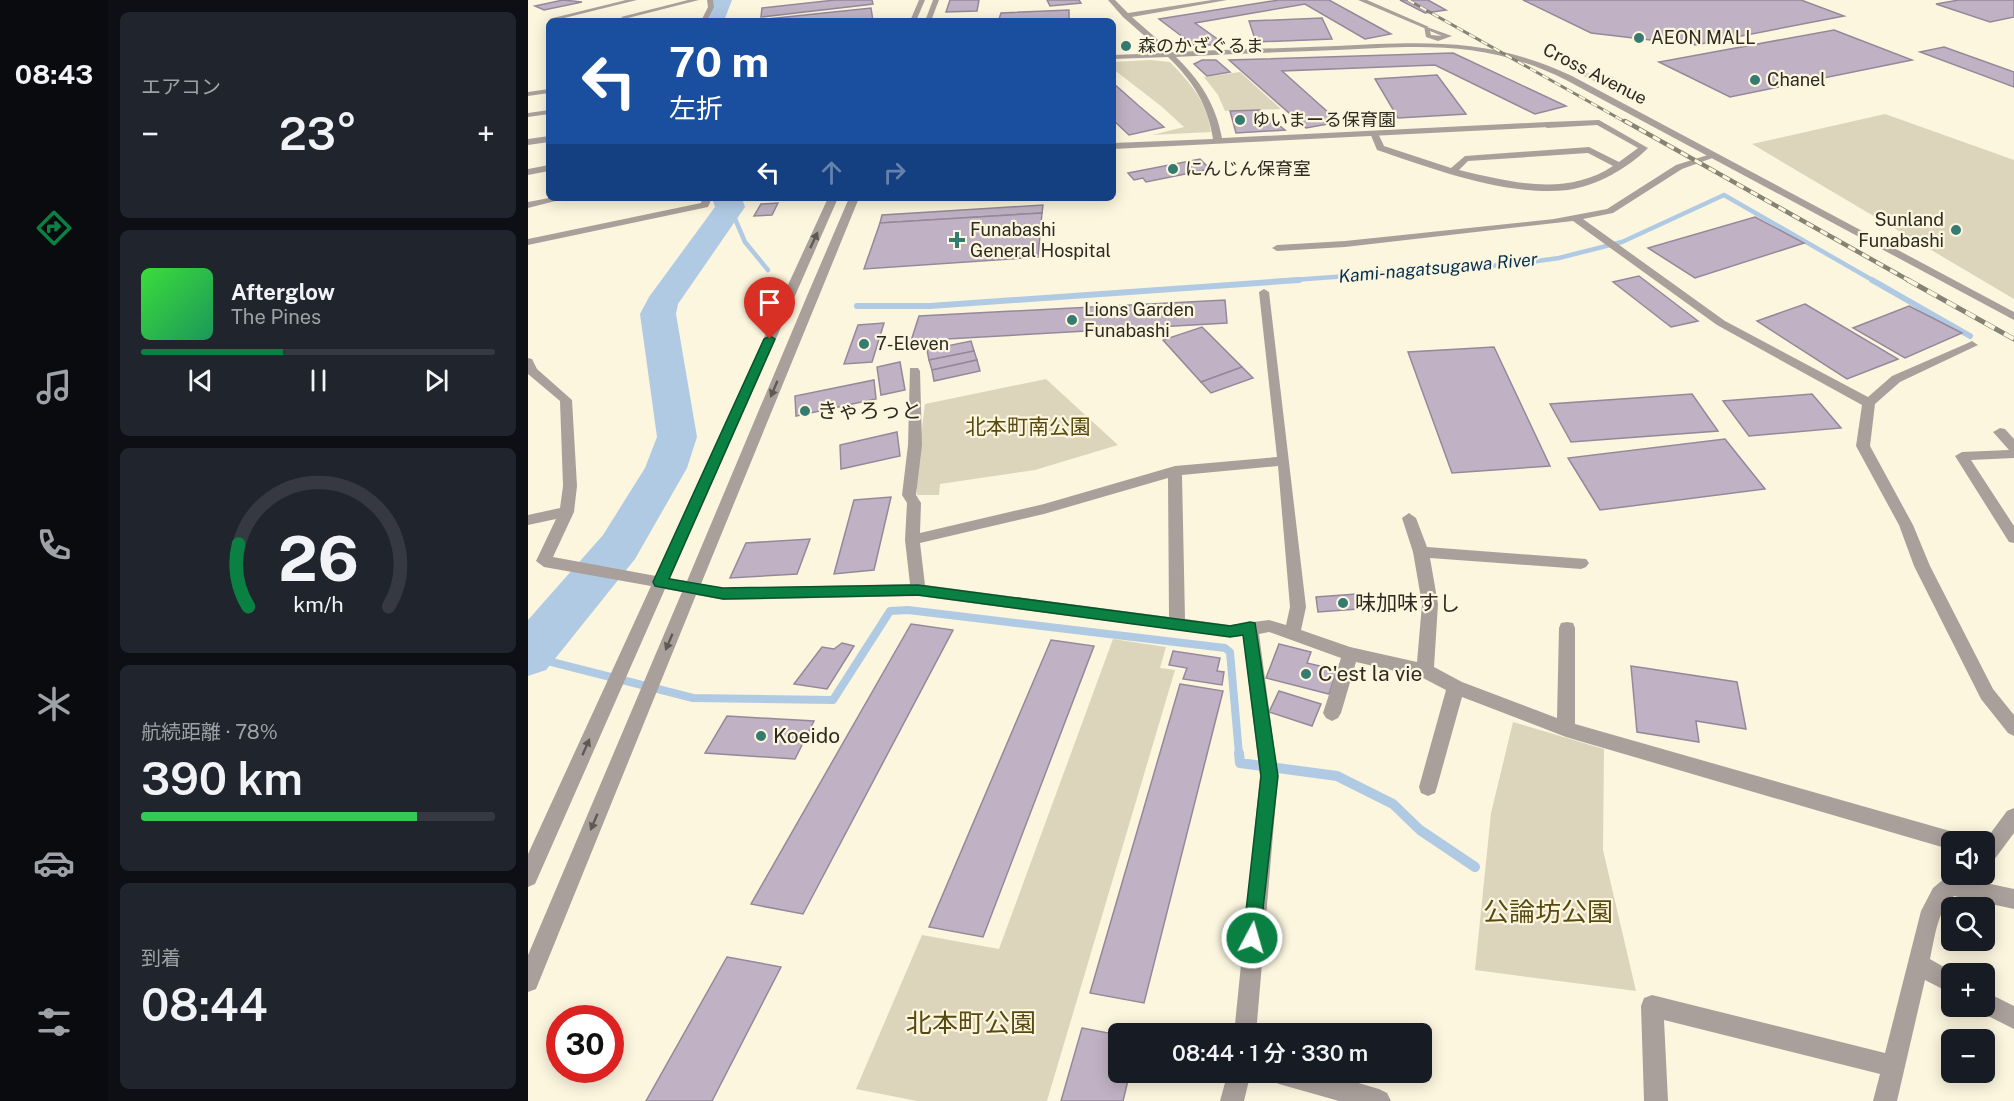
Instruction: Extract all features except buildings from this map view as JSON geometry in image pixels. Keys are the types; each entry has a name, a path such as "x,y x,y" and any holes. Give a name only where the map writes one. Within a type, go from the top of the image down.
{"street":[{"path":"587,0 626,18"},
{"path":"557,18 634,0"},
{"path":"632,18 696,0"},
{"path":"706,18 711,7 710,0"},
{"path":"914,18 922,0"},
{"path":"928,18 936,0"},
{"path":"1111,0 1125,16 1190,75 1207,98 1213,112 1218,141"},
{"path":"1125,16 1224,0"},
{"path":"1361,0 1426,27"},
{"name":"Cross Avenue","path":"1116,57 1410,44 1449,45 1522,57 1545,66 2014,317"},
{"path":"528,94 546,91"},
{"path":"528,116 546,113"},
{"path":"1116,146 1599,123 1644,148 1589,183 1549,189 1453,171 1380,148 1374,134"},
{"path":"528,142 546,139"},
{"path":"1453,171 1466,159 1589,150 1618,165"},
{"path":"1277,248 1554,222 1618,208 1679,167 1714,156"},
{"path":"528,172 546,169"},
{"path":"528,205 547,201"},
{"path":"528,242 705,205 706,201"},
{"path":"528,877 832,201"},
{"path":"528,981 853,201"},
{"path":"1574,217 1721,323 1869,403"},
{"path":"1264,292 1298,607 1292,633"},
{"path":"1971,345 1896,379 1869,403 1863,446 1906,525 1922,566 1987,694 2014,728"},
{"path":"528,362 532,371 566,400 570,486 567,512 544,561 723,594 918,590 1230,632 1250,627 1269,626 1350,654 1425,671 1456,687 1566,729 1941,837"},
{"path":"914,371 915,445 909,495 914,502 912,540 918,590"},
{"path":"2000,432 2014,447"},
{"path":"2014,454 1962,456 2014,538"},
{"path":"912,540 1044,510 1175,471 1284,461"},
{"path":"1175,471 1177,624"},
{"path":"528,520 567,512"},
{"path":"1409,518 1421,552 1430,604 1425,671"},
{"path":"1421,552 1581,563"},
{"path":"1246,1023 1269,776 1250,627"},
{"path":"1566,729 1567,628"},
{"path":"1332,713 1350,654"},
{"path":"1428,787 1456,687"},
{"path":"1995,842 2014,817"},
{"path":"1885,1101 1931,911 1940,895 1951,885"},
{"path":"1972,885 2014,899"},
{"path":"1918,964 1941,977"},
{"path":"1656,1101 1652,1006 1893,1066"},
{"path":"1995,1008 2014,1018"},
{"path":"1232,1101 1237,1083"},
{"path":"1307,1083 1341,1096 1379,1101"}],"green space":[{"path":"1150,60 1170,62 1202,102 1211,132 1152,135 1184,127 1116,71 1116,62"},
{"path":"1573,71 1611,76 1635,90 1622,95"},
{"path":"1240,72 1281,109 1225,111 1218,95 1204,77"},
{"name":"Sunland Funabashi","path":"1885,114 2014,160 2014,299 1752,144"},
{"name":"北本町南公園","path":"1046,379 1118,445 1035,470 940,484 939,495 917,495 917,468 925,404"},
{"name":"北本町公園","path":"1113,639 1166,647 1160,668 1175,670 1047,1101 917,1101 856,1089 922,935 999,949"},
{"name":"公論坊公園","path":"1513,722 1604,749 1603,850 1636,991 1475,970 1491,813"}],"waterway":[{"path":"715,18 722,0"},
{"name":"Kami-nagatsugawa River","path":"1278,281 1516,264 1559,258 1622,242 1724,195 1874,281"},
{"path":"528,655 619,547 666,468 677,437 658,314 661,304 730,207 728,201"},
{"name":"Kami-nagatsugawa River","path":"730,207 745,242 768,270"},
{"name":"Kami-nagatsugawa River","path":"857,306 930,306 1299,280"},
{"name":"Kami-nagatsugawa River","path":"1872,280 1970,336"},
{"path":"528,656 693,698 833,700 890,611 908,610 1225,648 1230,652 1239,754"},
{"path":"1239,753 1240,763 1337,776 1393,804 1420,830 1475,867"}],"railway":[{"path":"1408,0 1627,123"},
{"path":"1625,121 1910,281"},
{"path":"1908,280 2014,339"}],"place":[{"name":"AEON MALL","path":"1639,38"},
{"name":"森のかざぐるま","path":"1126,46"},
{"name":"Chanel","path":"1755,80"},
{"name":"ゆいまーる保育園","path":"1240,120"},
{"name":"にんじん保育室","path":"1173,169"},
{"name":"Sunland Funabashi","path":"1956,230"},
{"name":"Funabashi General Hospital","path":"957,240"},
{"name":"Lions Garden Funabashi","path":"1072,320"},
{"name":"7-Eleven","path":"864,344"},
{"name":"きゃろっと","path":"805,411"},
{"name":"味加味すし","path":"1343,603"},
{"name":"C'est la vie","path":"1306,674"},
{"name":"Koeido","path":"761,736"}],"route":[{"path":"770,339 660,582 723,594 918,590 1230,632 1250,627 1269,776 1252,938"}]}
